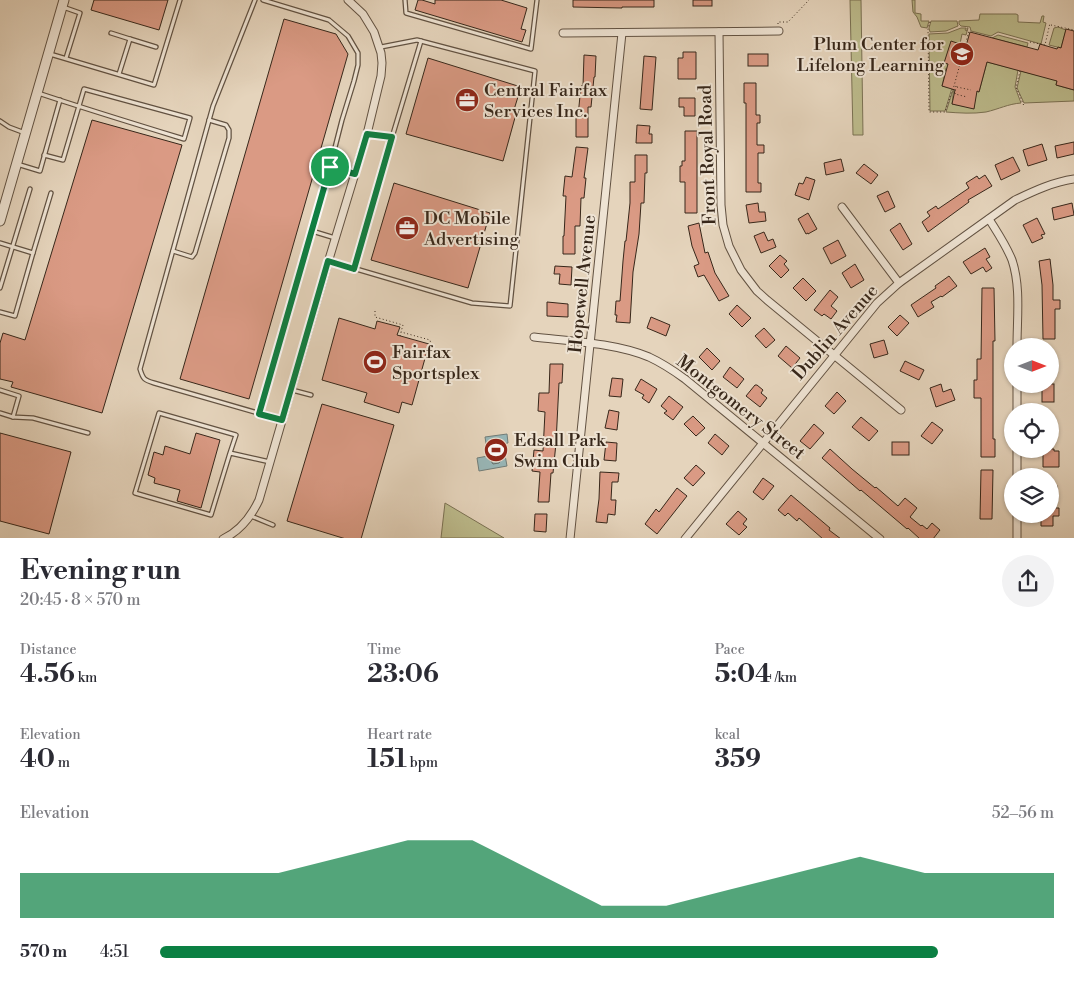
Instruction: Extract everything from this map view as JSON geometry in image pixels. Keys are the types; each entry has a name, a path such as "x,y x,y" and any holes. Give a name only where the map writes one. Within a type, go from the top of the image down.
{"street":[{"path":"223,538 237,530 251,516 259,500 367,134 381,76 380,47 374,32 369,22 356,6 348,0"},
{"path":"0,222 63,4"},
{"path":"563,33 779,31"},
{"name":"Front Royal Road","path":"719,32 721,205 723,225 729,246 741,270 758,291 901,410"},
{"name":"Hopewell Avenue","path":"570,538 622,33"},
{"name":"Dublin Avenue","path":"687,535 877,303 899,283 1015,200 1030,192 1074,179"},
{"path":"842,207 899,283"},
{"path":"989,219 1008,252 1016,275 1017,338"},
{"name":"Montgomery Street","path":"534,337 631,351 648,356 662,364 763,442 880,538"},
{"path":"1017,523 1017,538"},
{"path":"687,535 697,538"}],"lane":[{"path":"49,53 154,85 180,0"},
{"path":"255,0 213,106 140,369 145,380 282,420"},
{"path":"259,414 358,65 358,53 348,36 329,20 263,0"},
{"path":"404,1 406,13 531,50 537,0"},
{"path":"63,4 80,13 66,58"},
{"path":"111,33 156,47"},
{"path":"119,74 130,39"},
{"path":"328,261 472,303 510,306 535,71 417,40 380,47"},
{"path":"354,269 421,41"},
{"path":"37,93 60,100 78,106 184,139 190,118 84,89 78,106 64,160 44,155"},
{"path":"17,164 40,171 60,100"},
{"path":"173,251 192,257 195,253 229,138 229,130 226,125 209,120"},
{"path":"0,122 26,133"},
{"path":"367,134 392,137"},
{"path":"330,167 355,174"},
{"path":"0,288 30,189"},
{"path":"0,312 15,316 51,193"},
{"path":"312,231 335,238"},
{"path":"0,243 33,253"},
{"path":"0,390 19,396 13,417"},
{"path":"291,390 311,395"},
{"path":"0,413 13,417 33,418 88,433"},
{"path":"159,413 236,435 230,453 211,515 135,493 159,413"},
{"path":"230,453 270,462"},
{"path":"251,516 273,525"}],"path":[{"path":"779,31 778,22 788,22 809,0"},
{"path":"930,22 928,28 929,112 945,112 955,86 969,31"},
{"path":"1030,42 1045,45 1050,24 1074,30"},
{"path":"1020,70 1016,87 1024,106"},
{"path":"955,86 971,90"},
{"path":"955,86 955,94 967,98"},
{"path":"375,311 375,317 403,325 400,336"},
{"path":"401,332 430,340 433,354 444,358"}],"shaded area":[{"path":"850,0 861,0 863,135 853,135"},
{"path":"912,0 915,0 915,13 921,14 921,21 929,21 927,28 921,27 913,12"},
{"path":"980,14 1016,14 1018,15 1018,22 1040,23 1042,16 1044,16 1043,22 1046,23 1041,44 998,32 991,36 971,31 970,27 959,24 959,21 979,20"},
{"path":"931,21 957,21 958,26 946,31 930,32"},
{"path":"1058,27 1066,30 1061,48 1049,45 1054,28"},
{"path":"966,28 965,30 967,31 968,28 966,35 962,34 960,44 951,42 945,63 953,66 952,70 946,68 942,86 952,88 945,111 930,111 929,34 948,33"},
{"path":"998,35 1028,43 1027,47 992,38"},
{"path":"987,62 1018,70 1015,87 1021,103 981,113 946,112 954,87 952,104 974,108 972,90 979,92"},
{"path":"1021,71 1057,80 1056,85 1074,90 1074,101 1024,103 1017,88"},
{"path":"445,503 504,538 441,538"}],"water":[{"name":"Edsall Park Swim Club","path":"507,434 508,443 503,444 507,466 479,471 477,458 488,456 485,437"}],"building":[{"path":"94,0 168,0 159,30 91,10"},
{"path":"418,0 435,4 435,0 501,0 527,8 521,29 526,30 522,42 415,10"},
{"path":"573,0 654,0 654,7 573,7"},
{"path":"693,0 712,0 712,6 693,6"},
{"path":"284,19 336,34 348,54 249,399 180,379"},
{"path":"1066,29 1074,31 1074,90 1056,85 1057,81 987,62 979,92 977,91 974,109 952,104 955,90 942,86 948,64 944,63 951,41 966,46 970,32 1038,50 1040,44 1057,49 1058,47 1061,48"},
{"path":"683,52 696,52 696,79 678,79 678,58 683,58"},
{"path":"748,54 768,54 768,66 748,66"},
{"path":"584,55 596,56 595,77 591,107 588,107 588,137 576,137 576,116 578,116 581,86 583,86"},
{"path":"644,56 656,57 652,110 640,109"},
{"name":"Central Fairfax Services Inc.","path":"428,58 521,87 513,113 516,114 503,161 406,134"},
{"path":"744,83 756,83 756,115 760,115 760,123 757,123 757,145 764,145 764,153 758,153 758,183 761,183 761,192 746,192 746,103 744,103"},
{"path":"679,98 695,98 695,116 684,116 684,107 679,107"},
{"path":"92,120 182,145 102,413 11,387 13,382 0,379 0,343 3,333 25,340"},
{"path":"637,125 650,126 649,134 652,134 652,143 636,143"},
{"path":"685,131 697,131 697,213 685,213 685,182 680,182 680,166 682,166 682,161 685,161"},
{"path":"1074,142 1074,154 1057,158 1055,146"},
{"path":"1042,144 1047,160 1028,166 1023,150"},
{"path":"576,147 588,148 584,178 586,178 584,198 581,198 580,226 575,226 575,254 563,254 566,196 563,196 565,176 572,177"},
{"path":"635,155 647,155 644,203 641,203 639,234 633,272 630,323 616,322 616,301 620,301 630,203 630,182 635,182"},
{"path":"1013,157 1020,171 1001,180 995,165"},
{"path":"841,159 844,171 826,175 824,163"},
{"path":"864,164 878,175 871,184 856,173"},
{"path":"985,175 992,186 968,200 969,202 928,232 922,222 930,216 927,212 936,206 938,209 969,188 966,183 977,176 979,179"},
{"path":"806,177 815,180 809,200 795,195 799,183 803,184"},
{"path":"394,183 490,213 468,288 371,260"},
{"path":"888,191 895,207 885,212 877,196"},
{"path":"758,203 759,212 765,212 766,221 749,223 746,205"},
{"path":"1072,203 1074,215 1054,220 1052,208"},
{"path":"808,213 817,229 806,234 798,219"},
{"path":"1037,218 1045,234 1041,235 1043,238 1032,243 1023,225"},
{"path":"699,223 705,253 708,252 715,273 729,296 719,301 704,275 698,277 694,266 699,264 692,246 688,226"},
{"path":"900,223 912,244 903,250 890,230"},
{"path":"764,232 768,241 773,239 776,247 761,253 754,236"},
{"path":"838,240 846,256 831,264 823,248"},
{"path":"985,248 990,257 986,259 992,268 986,272 983,267 971,274 963,262"},
{"path":"780,255 787,261 784,264 789,270 781,278 769,266"},
{"path":"1050,259 1053,300 1060,300 1060,309 1055,309 1055,338 1043,338 1042,285 1039,261"},
{"path":"855,264 864,280 851,288 842,273"},
{"path":"555,266 572,267 571,285 559,284 560,274 554,274"},
{"path":"949,276 957,286 942,297 931,302 934,307 918,317 911,305 936,288 935,286"},
{"path":"803,278 816,291 806,301 793,288"},
{"path":"982,288 994,288 993,439 995,439 995,457 981,457 981,398 974,398 974,380 977,380 977,359 981,359"},
{"path":"830,290 838,297 831,306 837,311 831,319 824,314 822,316 814,310"},
{"path":"547,302 568,304 568,317 547,316"},
{"path":"737,305 751,318 742,327 729,314"},
{"path":"900,315 909,323 897,336 888,327"},
{"path":"651,317 670,325 666,336 647,328"},
{"name":"Fairfax Sportsplex","path":"339,318 375,329 377,321 400,327 397,335 429,344 412,405 402,402 399,413 364,402 367,393 322,380"},
{"path":"764,328 775,340 766,348 755,336"},
{"path":"884,340 888,354 874,358 870,344"},
{"path":"786,346 800,358 792,368 778,356"},
{"path":"707,348 720,361 712,370 699,357"},
{"path":"905,361 924,370 919,380 900,371"},
{"path":"550,364 563,364 562,383 559,383 556,443 549,502 538,502 540,472 532,471 534,450 543,451 545,412 538,411 539,393 549,393"},
{"path":"730,367 744,379 737,388 723,377"},
{"path":"612,378 623,379 621,397 609,396"},
{"path":"641,379 657,389 649,403 642,398 644,395 635,390"},
{"path":"941,384 943,392 951,389 955,400 936,407 930,388"},
{"path":"755,385 763,390 761,393 767,398 760,407 746,396"},
{"path":"837,392 846,401 834,414 825,406"},
{"path":"1042,393 1054,393 1054,402 1042,402"},
{"path":"669,396 683,407 673,420 664,413 667,411 661,406"},
{"path":"322,404 394,425 361,538 343,538 287,521"},
{"path":"609,410 619,412 617,430 605,428"},
{"path":"693,416 705,428 696,436 684,424"},
{"path":"861,417 878,431 869,441 852,427"},
{"path":"932,422 943,430 932,444 921,436"},
{"path":"814,424 824,433 810,449 800,441"},
{"path":"0,433 71,452 49,534 0,521"},
{"path":"196,433 220,440 201,508 177,501 180,490 154,483 155,478 148,475 154,452 163,455 165,446 190,454"},
{"path":"715,434 729,446 722,455 708,443"},
{"path":"606,442 617,443 616,461 604,460"},
{"path":"892,442 909,442 909,455 892,455"},
{"path":"830,449 898,506 905,498 917,508 910,517 921,526 927,529 932,523 940,530 934,538 919,538 822,458"},
{"path":"1043,458 1059,458 1059,467 1043,467"},
{"path":"696,465 705,473 693,486 684,478"},
{"path":"981,470 993,470 992,519 980,519"},
{"path":"600,472 619,473 618,482 612,482 611,500 616,500 615,515 608,514 607,523 596,522"},
{"path":"763,478 774,486 763,500 753,492"},
{"path":"677,488 687,496 657,534 645,524 656,509 659,512"},
{"path":"791,495 840,538 822,538 799,518 797,521 788,513 785,516 778,510"},
{"path":"738,511 747,519 743,524 747,527 739,535 726,524"},
{"path":"535,514 547,514 546,532 534,531"},
{"path":"1041,523 1053,523 1053,526 1041,526"}],"place":[{"name":"Plum Center for Lifelong Learning","path":"962,54"},
{"name":"Central Fairfax Services Inc.","path":"467,100"},
{"name":"DC Mobile Advertising","path":"407,228"},
{"name":"Fairfax Sportsplex","path":"375,362"},
{"name":"Edsall Park Swim Club","path":"496,450"}],"route":[{"path":"367,134 392,137 354,269 328,261 282,420 259,414 330,167 355,174 367,134"}]}
